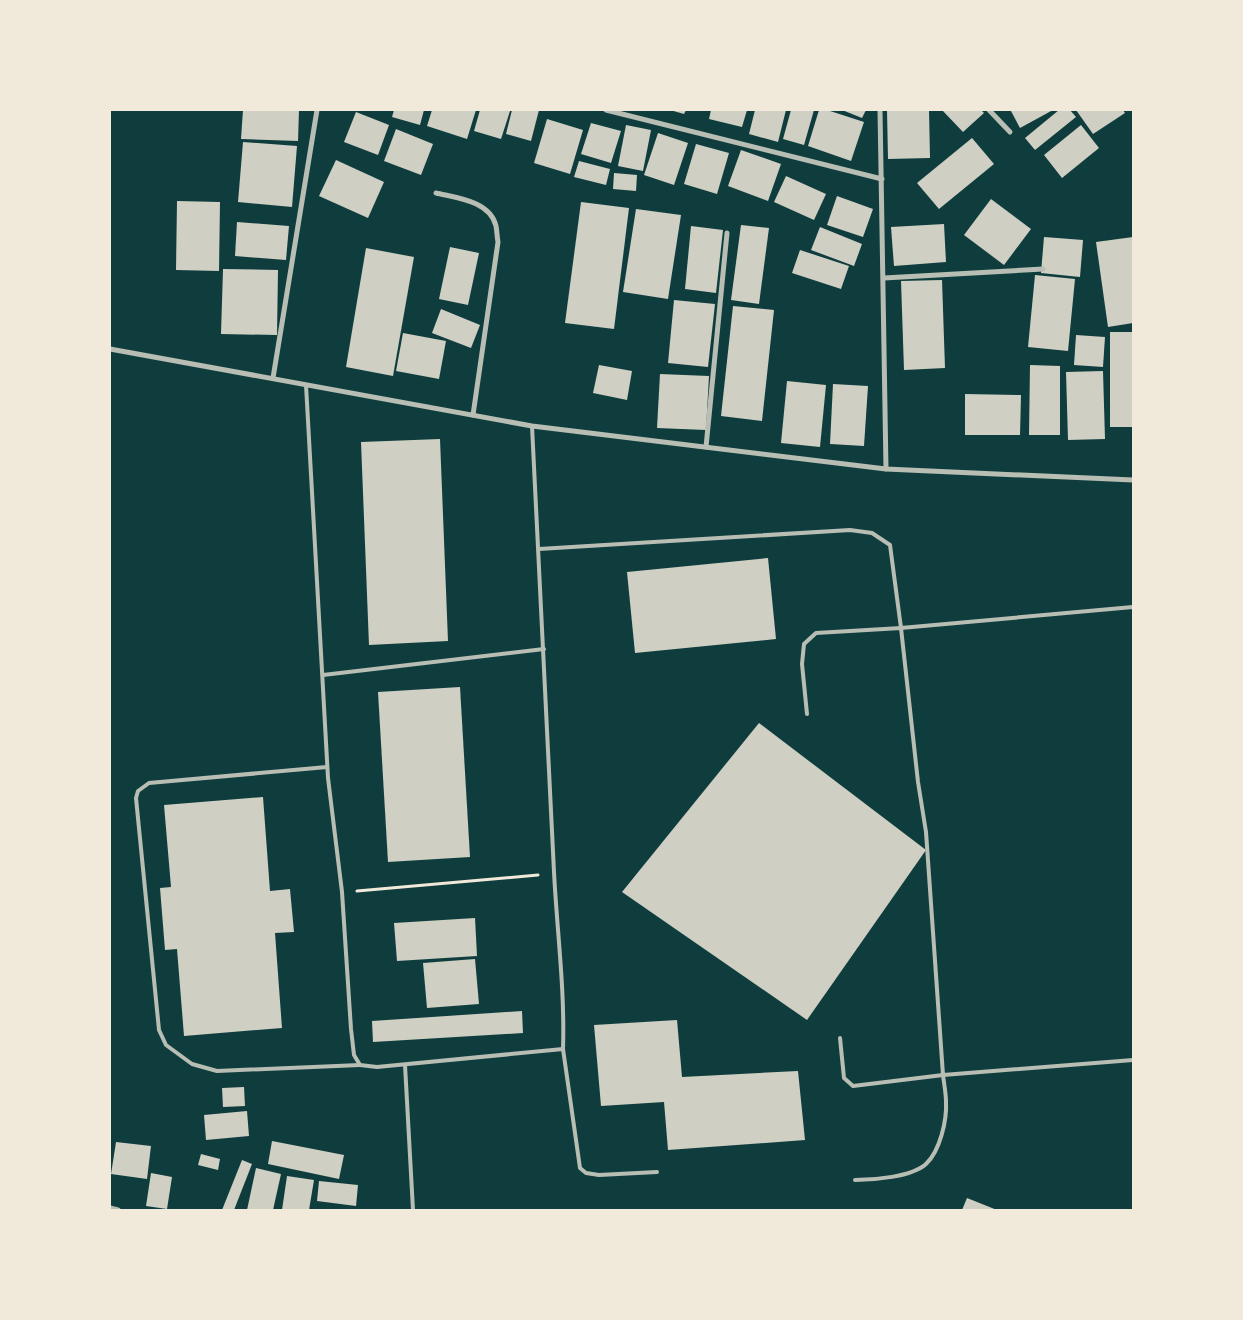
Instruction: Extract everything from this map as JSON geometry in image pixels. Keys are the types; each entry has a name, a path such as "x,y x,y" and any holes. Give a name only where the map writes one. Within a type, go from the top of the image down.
{"street":[{"path":"273,378 317,110"},
{"path":"606,110 882,179"},
{"path":"880,110 886,469"},
{"path":"989,110 1010,132"},
{"path":"436,192 478,204 496,224 498,242 473,416"},
{"path":"706,447 727,232"},
{"path":"884,278 1042,269"},
{"path":"110,349 532,426 886,469 1133,480"},
{"path":"110,1208 118,1210"}],"lane":[{"path":"306,385 327,767 342,892 351,1029 354,1055 360,1065"},
{"path":"532,426 554,874 562,981 563,1049 580,1168 586,1173 599,1175 657,1172"},
{"path":"539,549 850,530 872,533 890,545 918,782 926,832 943,1075 947,1103 942,1132 935,1152 925,1165 903,1174 876,1180 854,1180"},
{"path":"807,714 802,664 804,644 816,633 901,628 1133,606"},
{"path":"323,675 544,649"},
{"path":"327,767 149,783 138,791 136,798 160,1030 166,1045 192,1064 218,1071 360,1065 377,1067 563,1049"},
{"path":"840,1038 844,1078 854,1086 943,1075 1133,1060"},
{"path":"405,1065 413,1210"}],"path":[{"path":"342,892 554,874"}],"building":[{"path":"243,110 299,110 298,141 241,139"},
{"path":"394,110 424,110 420,125 392,117"},
{"path":"432,110 476,110 467,139 427,126"},
{"path":"480,110 510,111 501,139 474,131"},
{"path":"512,110 539,110 531,141 506,134"},
{"path":"670,110 686,110 684,114"},
{"path":"711,110 747,110 742,127 709,119"},
{"path":"755,110 786,110 778,142 749,134"},
{"path":"791,110 814,110 804,145 783,139"},
{"path":"819,110 827,110 864,122 851,161 808,146"},
{"path":"842,110 866,110 862,118"},
{"path":"887,110 929,110 930,158 888,159"},
{"path":"942,110 981,110 984,113 963,132"},
{"path":"1012,110 1053,110 1020,128 1011,111"},
{"path":"1059,110 1070,110 1076,117 1035,150 1025,138"},
{"path":"1076,110 1123,110 1125,113 1093,134"},
{"path":"356,112 389,125 378,155 344,142"},
{"path":"547,119 583,130 570,174 534,163"},
{"path":"591,123 621,131 611,163 581,154"},
{"path":"626,125 651,130 643,171 618,166"},
{"path":"1081,125 1099,148 1062,178 1044,155"},
{"path":"396,129 433,144 421,175 384,161"},
{"path":"658,133 688,143 674,185 644,175"},
{"path":"972,138 994,164 939,209 917,183"},
{"path":"243,142 297,146 292,207 238,202"},
{"path":"696,144 729,153 717,194 684,184"},
{"path":"741,150 781,164 768,201 728,186"},
{"path":"336,160 384,182 368,218 319,196"},
{"path":"579,161 610,169 606,185 574,177"},
{"path":"614,173 637,175 636,191 613,189"},
{"path":"786,176 826,194 814,220 774,202"},
{"path":"837,196 873,209 863,237 827,225"},
{"path":"991,199 1031,229 1004,265 964,235"},
{"path":"177,201 220,202 219,271 176,270"},
{"path":"581,202 629,208 614,329 565,323"},
{"path":"636,209 681,215 668,299 623,292"},
{"path":"237,222 289,226 286,260 235,256"},
{"path":"944,224 946,262 894,266 891,227"},
{"path":"741,225 769,228 759,304 731,300"},
{"path":"691,226 723,230 716,293 685,289"},
{"path":"820,227 862,244 854,266 811,250"},
{"path":"1044,237 1083,240 1080,277 1041,273"},
{"path":"1133,237 1133,323 1108,327 1096,242"},
{"path":"450,247 479,253 468,305 439,299"},
{"path":"366,248 414,257 393,376 346,367"},
{"path":"800,250 849,266 841,289 792,273"},
{"path":"223,269 278,270 277,335 221,334"},
{"path":"1035,275 1075,279 1068,351 1028,347"},
{"path":"942,280 945,368 904,370 901,281"},
{"path":"674,300 715,304 708,367 668,363"},
{"path":"733,306 774,310 762,421 721,416"},
{"path":"441,309 480,325 471,348 432,333"},
{"path":"1110,332 1133,332 1133,427 1110,427"},
{"path":"403,333 446,341 439,379 396,371"},
{"path":"1076,335 1105,337 1103,367 1074,365"},
{"path":"599,365 632,371 627,400 593,393"},
{"path":"1030,365 1060,366 1060,435 1029,435"},
{"path":"1103,371 1105,439 1068,440 1066,372"},
{"path":"660,374 709,376 706,430 657,428"},
{"path":"787,381 826,385 820,447 781,443"},
{"path":"833,384 868,386 864,446 830,444"},
{"path":"965,394 1021,395 1020,435 965,435"},
{"path":"440,439 448,641 369,645 361,442"},
{"path":"768,558 776,639 635,653 627,572"},
{"path":"460,687 470,857 388,862 378,692"},
{"path":"759,723 926,850 807,1020 622,892"},
{"path":"263,797 270,891 290,889 294,932 275,933 282,1028 184,1036 177,949 165,950 160,888 171,887 164,805"},
{"path":"475,918 477,956 397,961 394,923"},
{"path":"475,959 479,1004 427,1008 423,963"},
{"path":"522,1011 523,1033 373,1042 372,1021"},
{"path":"677,1020 682,1077 798,1071 805,1140 668,1150 664,1102 601,1106 594,1025"},
{"path":"244,1087 245,1106 223,1107 222,1088"},
{"path":"247,1111 249,1136 206,1140 204,1115"},
{"path":"272,1141 344,1155 339,1179 268,1164"},
{"path":"116,1142 151,1146 147,1179 111,1174"},
{"path":"201,1154 220,1159 218,1170 198,1165"},
{"path":"242,1160 252,1164 234,1210 222,1210"},
{"path":"256,1168 281,1174 273,1210 247,1210"},
{"path":"151,1173 172,1177 167,1209 146,1206"},
{"path":"287,1176 314,1180 309,1210 282,1210"},
{"path":"319,1181 358,1185 356,1206 317,1201"},
{"path":"967,1198 997,1210 962,1210"}]}
